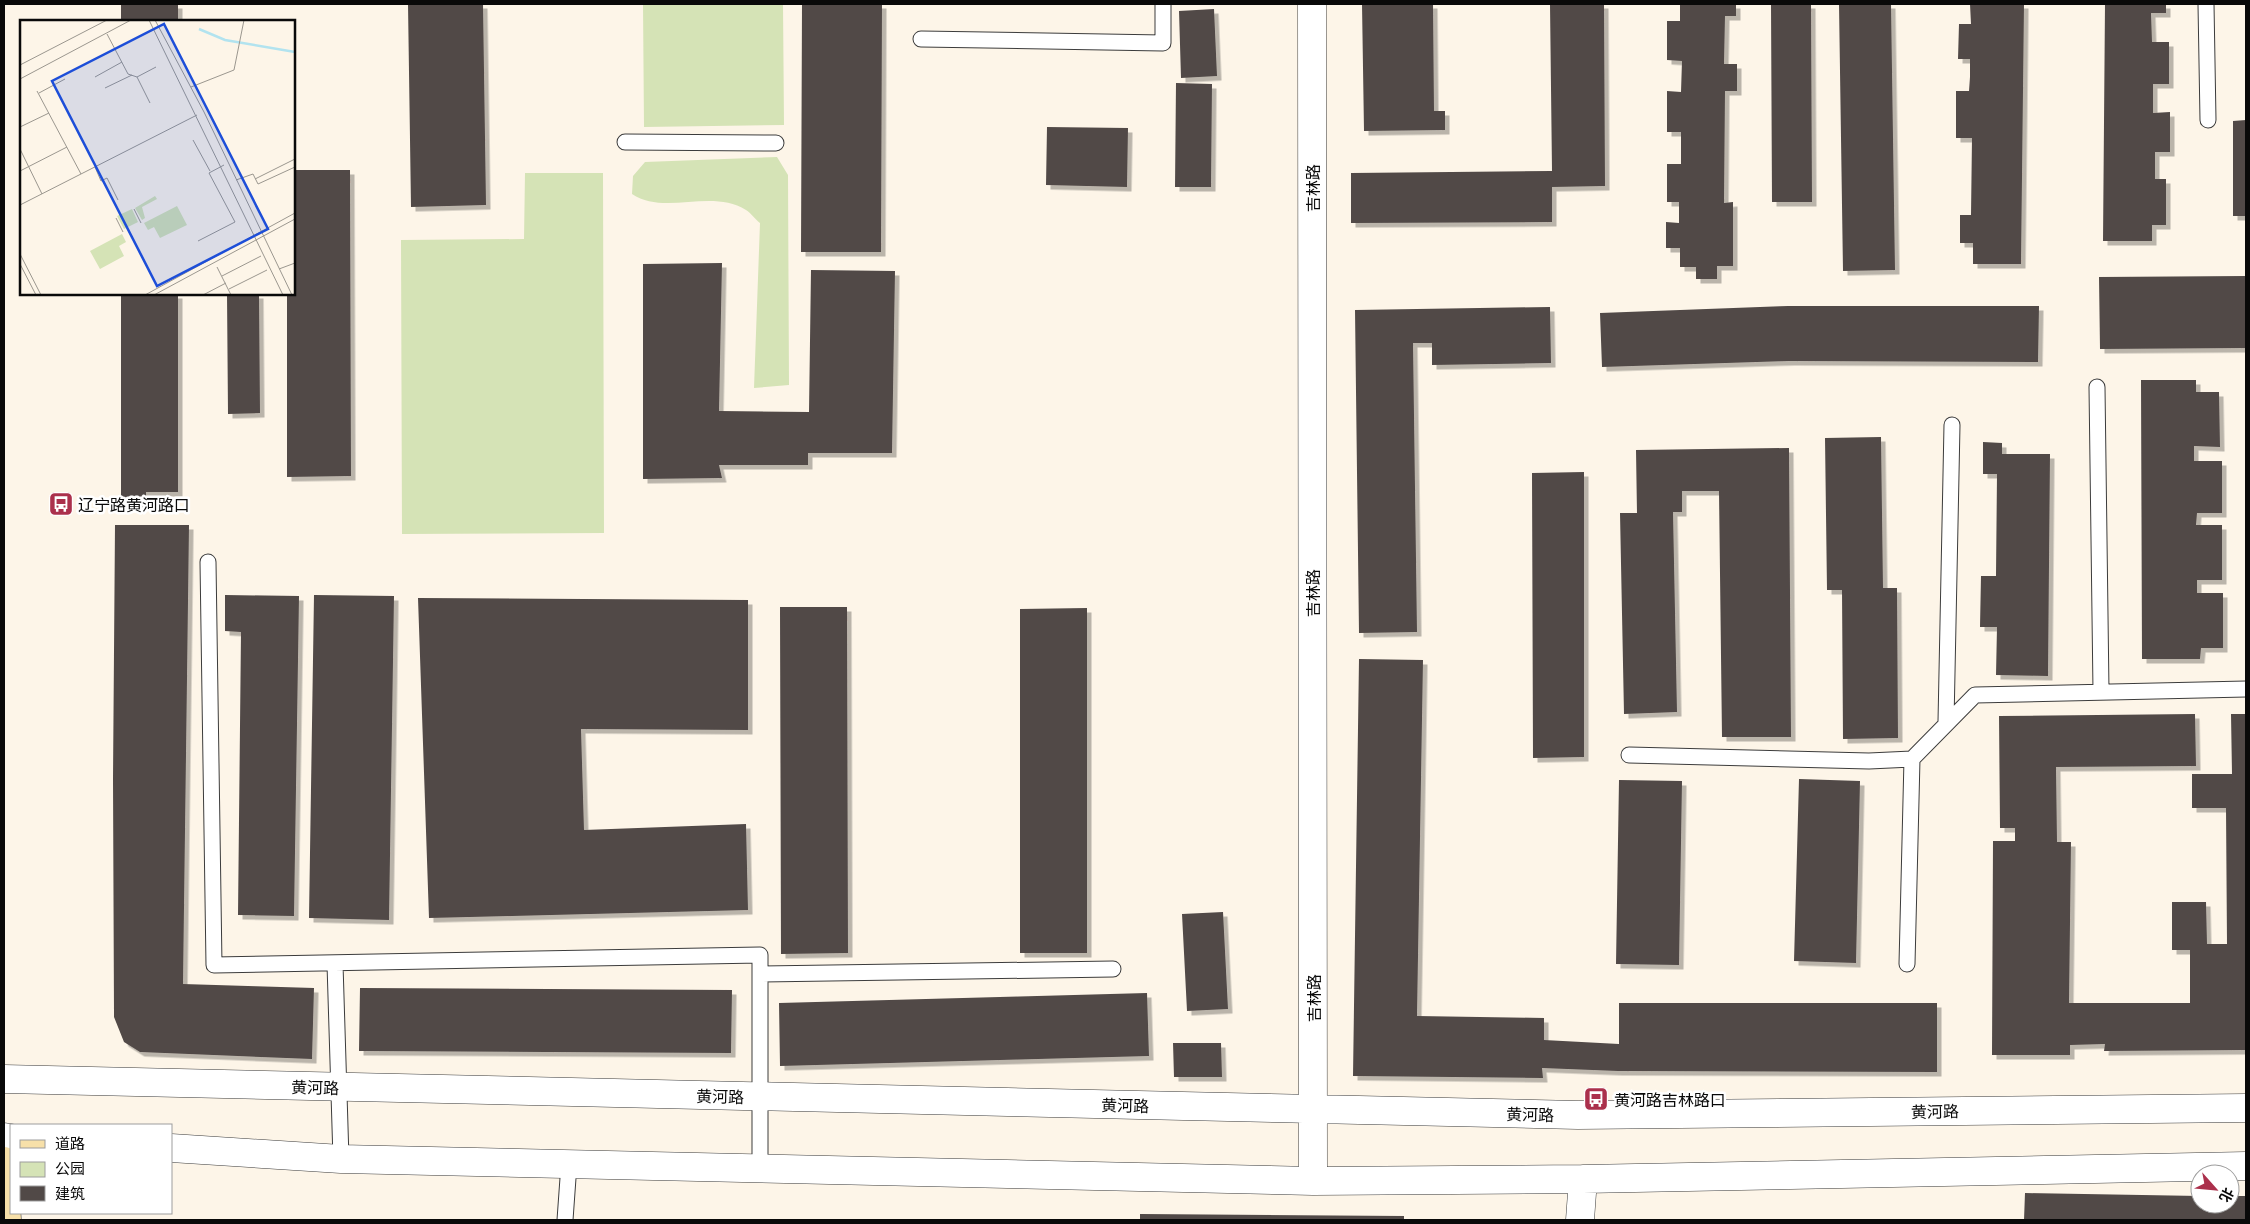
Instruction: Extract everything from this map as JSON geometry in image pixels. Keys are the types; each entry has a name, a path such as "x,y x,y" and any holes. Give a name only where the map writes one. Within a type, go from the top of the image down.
{"main road":[{"path":"4,1161 7,1220"}],"street":[{"name":"吉林路","path":"1312,4 1313,1181"},
{"name":"黄河路","path":"4,1079 1588,1115 2246,1108"},
{"path":"172,1148 341,1159 1313,1181 1583,1180 2246,1166"},
{"path":"1580,1220 1583,1180"}],"lane":[{"path":"920,39 1162,43 1164,4"},
{"path":"2206,4 2208,120"},
{"path":"625,142 776,143"},
{"path":"2097,387 2101,691"},
{"path":"1946,722 1952,425"},
{"path":"208,562 214,965 760,955 762,974 760,1168"},
{"path":"1907,964 1912,759 1946,722 1975,695 2246,689"},
{"path":"1628,755 1869,761 1912,759"},
{"path":"335,964 341,1159"},
{"path":"762,974 1112,969"},
{"path":"564,1220 569,1164"}],"green space":[{"path":"643,4 783,4 784,125 644,127"},
{"path":"777,157 788,175 789,385 754,388 760,223 748,211 732,204 718,201 659,203 645,200 632,194 633,176 645,162"},
{"path":"525,173 603,173 604,533 402,534 401,240 524,239"}],"building":[{"path":"121,4 178,4 178,20 121,20"},
{"path":"408,4 483,4 486,205 411,207"},
{"path":"802,4 882,4 881,252 801,252"},
{"path":"1362,4 1433,4 1434,111 1445,111 1445,130 1364,131"},
{"path":"1550,4 1604,4 1605,186 1552,187 1552,222 1351,223 1351,173 1552,171"},
{"path":"1680,4 1736,4 1736,16 1725,16 1724,64 1737,64 1737,91 1725,91 1724,203 1733,202 1733,266 1717,266 1717,279 1696,279 1696,267 1680,267 1680,248 1666,248 1666,222 1679,223 1679,202 1667,202 1667,164 1681,164 1681,132 1667,132 1667,91 1681,92 1682,61 1667,60 1667,21 1680,21"},
{"path":"1771,4 1811,4 1812,202 1772,202"},
{"path":"1839,4 1891,4 1895,270 1843,271"},
{"path":"1970,4 2024,4 2021,264 1973,264 1973,243 1960,243 1960,215 1971,215 1972,138 1956,138 1956,91 1969,91 1970,59 1958,59 1959,24 1971,24"},
{"path":"2105,4 2166,4 2166,13 2151,13 2152,42 2169,42 2169,84 2153,84 2153,113 2170,112 2170,152 2155,152 2155,179 2166,179 2166,225 2152,225 2152,241 2103,241"},
{"path":"1214,9 1217,76 1181,78 1179,11"},
{"path":"1176,83 1212,84 1211,187 1175,187"},
{"path":"2246,120 2246,216 2233,216 2233,121"},
{"path":"1047,127 1128,128 1127,187 1046,185"},
{"path":"295,170 350,170 351,476 287,477 287,295 295,295"},
{"path":"722,263 719,411 809,412 811,270 895,271 892,453 808,453 808,465 719,465 722,478 643,479 643,264"},
{"path":"2246,276 2246,348 2100,349 2099,277"},
{"path":"121,295 178,295 178,492 146,492 146,505 121,505"},
{"path":"227,295 259,295 260,413 228,414"},
{"path":"1788,306 2039,306 2038,362 1790,361 1602,367 1600,313"},
{"path":"1550,307 1551,363 1432,365 1432,343 1413,343 1417,632 1359,633 1355,310"},
{"path":"2141,380 2196,380 2196,392 2219,392 2220,447 2194,446 2194,461 2222,461 2222,513 2197,513 2196,525 2222,525 2222,580 2197,580 2197,593 2223,593 2223,648 2201,648 2200,659 2142,659"},
{"path":"1881,437 1883,588 1897,588 1898,738 1843,739 1842,590 1827,590 1825,438"},
{"path":"1983,442 2002,443 2002,454 2050,454 2048,676 1996,675 1997,627 1980,627 1981,576 1996,576 1997,474 1983,474"},
{"path":"1789,448 1791,737 1722,737 1719,491 1682,491 1682,512 1673,512 1677,712 1624,714 1620,513 1637,513 1636,450"},
{"path":"1584,472 1584,757 1533,758 1532,473"},
{"path":"115,525 189,525 183,984 314,988 312,1059 140,1052 124,1042 114,1017"},
{"path":"225,595 299,596 294,916 238,915 241,632 225,631"},
{"path":"314,595 394,596 389,920 309,918"},
{"path":"418,598 748,600 748,730 581,729 584,830 746,824 748,910 429,918"},
{"path":"780,607 847,607 848,953 781,954"},
{"path":"1087,608 1087,953 1020,953 1020,609"},
{"path":"1359,659 1423,660 1417,1016 1544,1018 1544,1040 1619,1044 1619,1003 1937,1003 1937,1072 1618,1071 1542,1068 1543,1078 1353,1076"},
{"path":"2195,714 2196,766 2056,767 2057,842 2071,842 2069,1003 2190,1003 2190,950 2172,950 2172,902 2206,902 2207,944 2227,944 2226,808 2192,808 2192,774 2232,774 2231,714 2246,714 2246,1050 2104,1051 2105,1044 2070,1045 2070,1055 1992,1055 1993,841 2015,841 2015,828 2000,828 1999,716"},
{"path":"1799,779 1860,781 1856,963 1794,961"},
{"path":"1619,780 1682,781 1679,965 1616,964"},
{"path":"1223,912 1228,1009 1187,1011 1182,914"},
{"path":"360,988 732,990 731,1053 359,1051"},
{"path":"1147,993 1149,1056 780,1066 779,1003"},
{"path":"1173,1043 1221,1043 1222,1077 1174,1077"},
{"path":"2025,1193 2190,1196 2190,1214 2240,1214 2240,1196 2246,1196 2246,1220 2024,1220"},
{"path":"1140,1214 1404,1216 1404,1220 1140,1220"}],"place":[{"name":"辽宁路黄河路口","path":"61,504"},
{"name":"黄河路吉林路口","path":"1596,1099"}]}
